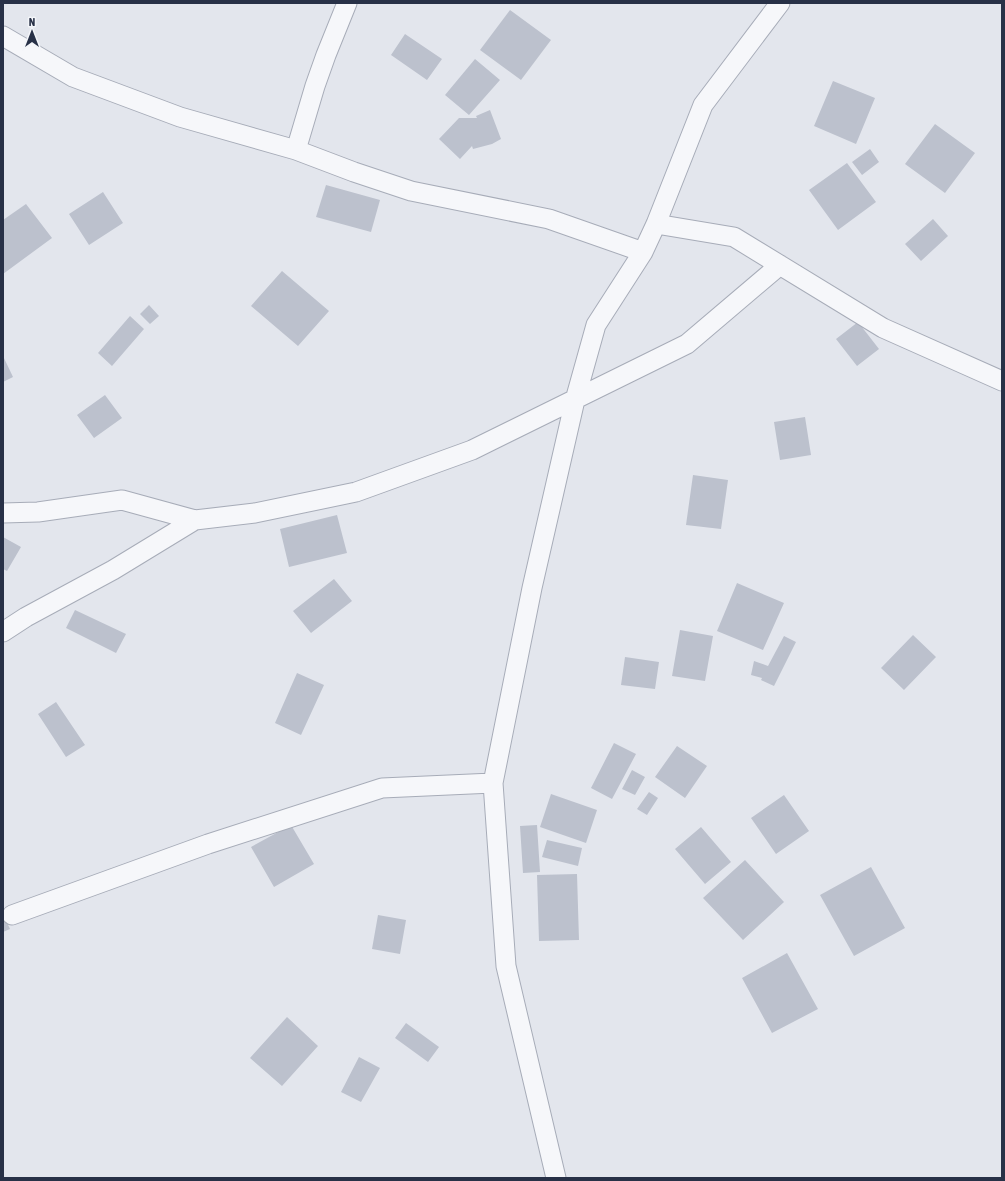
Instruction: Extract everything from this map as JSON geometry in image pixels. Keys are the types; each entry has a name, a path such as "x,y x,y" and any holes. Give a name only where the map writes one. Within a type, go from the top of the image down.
{"street":[{"path":"296,150 314,86 347,3"},
{"path":"556,1178 506,966 493,783 532,588 575,400 596,325 643,252 656,224 703,105 780,3"},
{"path":"3,36 73,77 180,117 296,150 354,172 411,191 549,219 643,252"},
{"path":"656,224 734,237 883,328 1002,381"},
{"path":"3,513 38,512 122,500 195,520 255,513 356,492 472,450 688,344 780,265"},
{"path":"3,632 26,617 113,570 195,520"},
{"path":"12,915 208,844 382,788 493,783"}],"building":[{"path":"510,10 551,40 521,80 480,50"},
{"path":"405,34 442,59 427,80 391,55"},
{"path":"475,59 500,80 469,115 445,95"},
{"path":"833,81 875,98 856,144 814,126"},
{"path":"490,110 501,139 492,144 473,149 472,146 460,159 439,139 459,118 477,118 476,116"},
{"path":"935,124 975,153 945,193 905,164"},
{"path":"870,149 879,162 862,175 852,162"},
{"path":"847,163 876,202 838,230 809,190"},
{"path":"326,185 380,200 371,232 316,217"},
{"path":"103,192 123,223 89,245 69,214"},
{"path":"26,204 52,238 3,274 3,220"},
{"path":"933,219 948,236 921,261 905,244"},
{"path":"282,271 329,311 298,346 251,306"},
{"path":"149,305 159,316 150,324 140,314"},
{"path":"130,316 144,329 112,366 98,353"},
{"path":"858,322 879,349 857,366 836,339"},
{"path":"3,356 13,377 3,382"},
{"path":"105,395 122,418 94,438 77,415"},
{"path":"805,417 811,455 780,460 774,422"},
{"path":"693,475 728,480 721,529 686,525"},
{"path":"337,515 347,553 289,567 280,529"},
{"path":"3,537 21,547 7,571 3,569"},
{"path":"334,579 352,601 311,633 293,611"},
{"path":"737,583 784,603 763,650 717,631"},
{"path":"75,610 126,634 116,653 66,628"},
{"path":"680,630 713,636 705,681 672,676"},
{"path":"913,635 936,657 904,690 881,668"},
{"path":"784,636 796,642 774,686 761,680 762,678 751,675 754,661 768,666"},
{"path":"625,657 659,662 655,689 621,685"},
{"path":"297,673 324,685 301,735 275,723"},
{"path":"56,702 85,745 66,757 38,714"},
{"path":"614,743 636,754 612,799 591,788"},
{"path":"677,746 707,766 685,798 655,777"},
{"path":"632,770 645,777 635,795 622,789"},
{"path":"649,792 658,798 647,815 637,809"},
{"path":"551,794 597,810 586,843 540,827"},
{"path":"784,795 809,831 776,854 751,818"},
{"path":"291,825 314,864 274,887 251,847"},
{"path":"537,825 540,872 523,873 520,826"},
{"path":"701,827 731,862 705,884 675,849"},
{"path":"547,840 582,848 578,866 542,857"},
{"path":"745,860 784,902 743,940 703,898"},
{"path":"871,867 905,928 854,956 820,895"},
{"path":"577,874 579,940 539,941 537,875"},
{"path":"3,914 10,929 3,932"},
{"path":"378,915 406,920 400,954 372,949"},
{"path":"787,953 818,1009 772,1033 742,978"},
{"path":"287,1017 318,1046 282,1086 250,1058"},
{"path":"406,1023 439,1047 428,1062 395,1038"},
{"path":"359,1057 380,1068 361,1102 341,1092"}]}
